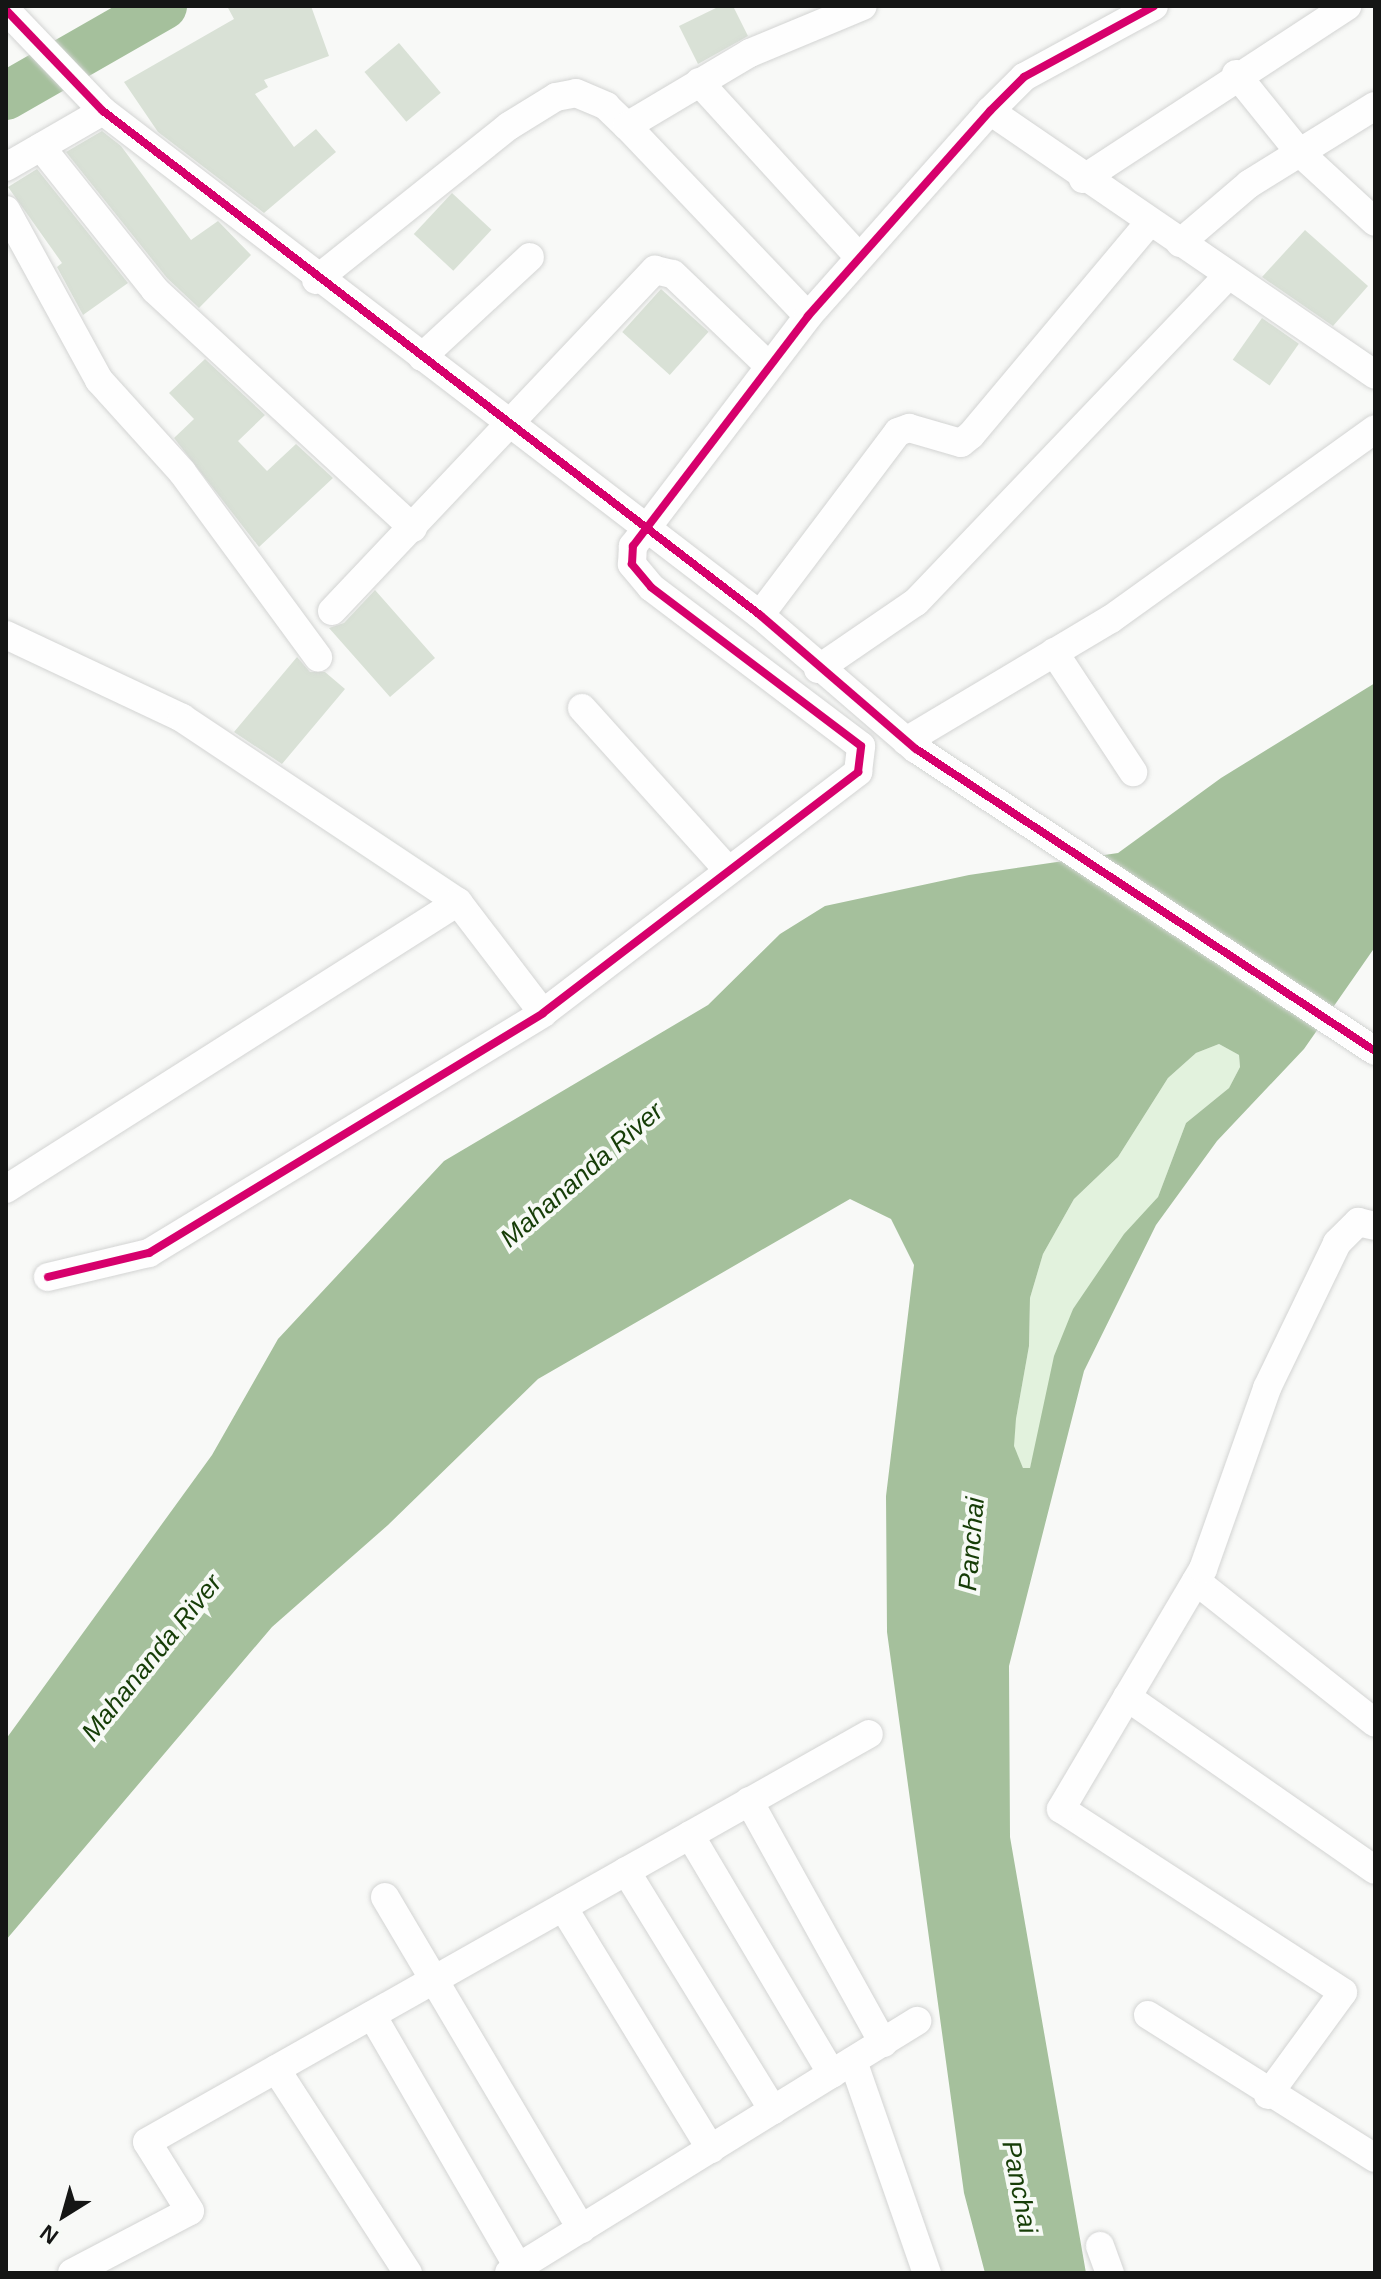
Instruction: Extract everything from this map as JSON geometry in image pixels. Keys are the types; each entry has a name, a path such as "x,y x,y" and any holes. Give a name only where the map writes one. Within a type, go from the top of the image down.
{"street":[{"path":"627,126 750,53 863,6"},
{"path":"48,1277 149,1253 543,1013 726,868 858,772 864,758 853,737 637,573 632,556 644,526 808,316 858,256 990,111 1045,64 1154,6"},
{"path":"1083,179 1236,74 1347,6"},
{"path":"6,10 103,111 316,280 760,615 818,669 915,748 1375,1051"},
{"path":"1236,74 1299,152 1375,222"},
{"path":"699,82 858,256"},
{"path":"316,280 509,126 556,97 591,97 627,126 808,316"},
{"path":"1180,243 1299,152 1375,106"},
{"path":"6,167 103,111"},
{"path":"990,111 1148,224 1375,375"},
{"path":"41,147 155,290 413,528"},
{"path":"6,210 99,380 182,472 318,657"},
{"path":"760,615 898,432 909,428 961,443 1148,224"},
{"path":"422,357 530,257"},
{"path":"332,611 512,425 655,270 673,274 769,366"},
{"path":"818,669 916,602 1228,275"},
{"path":"915,748 1054,652 1167,582 1375,429"},
{"path":"6,635 182,718 458,902 543,1013"},
{"path":"1054,652 1133,772"},
{"path":"582,708 726,868"},
{"path":"6,1189 458,902"},
{"path":"1268,2095 1343,1992 1061,1809 1196,1581 1267,1388 1324,1269 1351,1227 1368,1221 1375,1226"},
{"path":"1196,1581 1375,1723"},
{"path":"1127,1697 1375,1870"},
{"path":"72,2273 190,2211 147,2142 869,1734"},
{"path":"749,1801 883,2043"},
{"path":"690,1835 843,2067 927,2273"},
{"path":"626,1871 773,2110"},
{"path":"385,1897 431,1982 581,2229"},
{"path":"563,1907 711,2149"},
{"path":"372,2015 514,2270 917,2021"},
{"path":"1148,2015 1268,2095 1375,2158"},
{"path":"276,2069 408,2273"},
{"path":"1100,2246 1110,2273"}],"shaded area":[{"path":"1219,1044 1239,1055 1240,1067 1229,1088 1186,1123 1158,1197 1073,1309 1030,1468 1023,1468 1013,1446 1029,1346 1030,1298 1043,1254 1074,1199 1118,1157 1168,1078 1196,1053"}],"water":[{"path":"1375,683 1375,947 1304,1049 1217,1141 1156,1225 1084,1371 1009,1666 1010,1837 1086,2273 985,2273 964,2193 887,1632 886,1496 914,1265 891,1219 850,1199 538,1379 388,1525 272,1627 6,1940 6,1739 212,1455 278,1339 444,1161 708,1005 780,934 825,906 969,875 1118,853 1221,778","holes":["1219,1044 1239,1055 1240,1067 1229,1088 1186,1123 1158,1197 1124,1234 1073,1309 1054,1356 1030,1468 1023,1468 1014,1446 1016,1419 1029,1346 1030,1298 1043,1254 1074,1199 1118,1157 1168,1078 1196,1053"]}],"building":[{"path":"227,6 311,6 329,56 264,80 268,87 255,94 294,147 316,129 336,152 264,213 158,132 124,82 234,19"},
{"path":"720,6 733,6 748,36 698,64 679,26"},
{"path":"399,43 441,93 406,122 365,72"},
{"path":"102,131 121,146 191,240 218,221 251,255 199,308 167,278 66,152"},
{"path":"37,169 128,283 83,315 57,267 62,263 8,187"},
{"path":"452,193 491,230 453,271 414,234"},
{"path":"1305,230 1368,286 1333,326 1262,277"},
{"path":"661,289 709,332 670,375 622,332"},
{"path":"1262,318 1299,344 1270,386 1233,360"},
{"path":"205,359 265,415 238,441 267,471 296,444 333,478 259,547 174,438 194,419 169,393"},
{"path":"375,590 435,658 390,697 329,628 344,623"},
{"path":"297,657 310,672 325,672 345,689 282,764 234,732"}],"waterway":[{"path":"6,96 163,6"}],"cycle path":[{"path":"48,1277 149,1253 543,1013 858,772 861,746 651,587 632,564 633,546 808,316 990,111 1024,77 1154,6"},
{"path":"6,10 103,111 760,615 916,749 1375,1051"}],"water label":[{"name":"Mahananda River","path":"582,1175"},
{"name":"Panchai","path":"972,1544"},
{"name":"Mahananda River","path":"152,1658"},
{"name":"Panchai","path":"1019,2187"}]}
